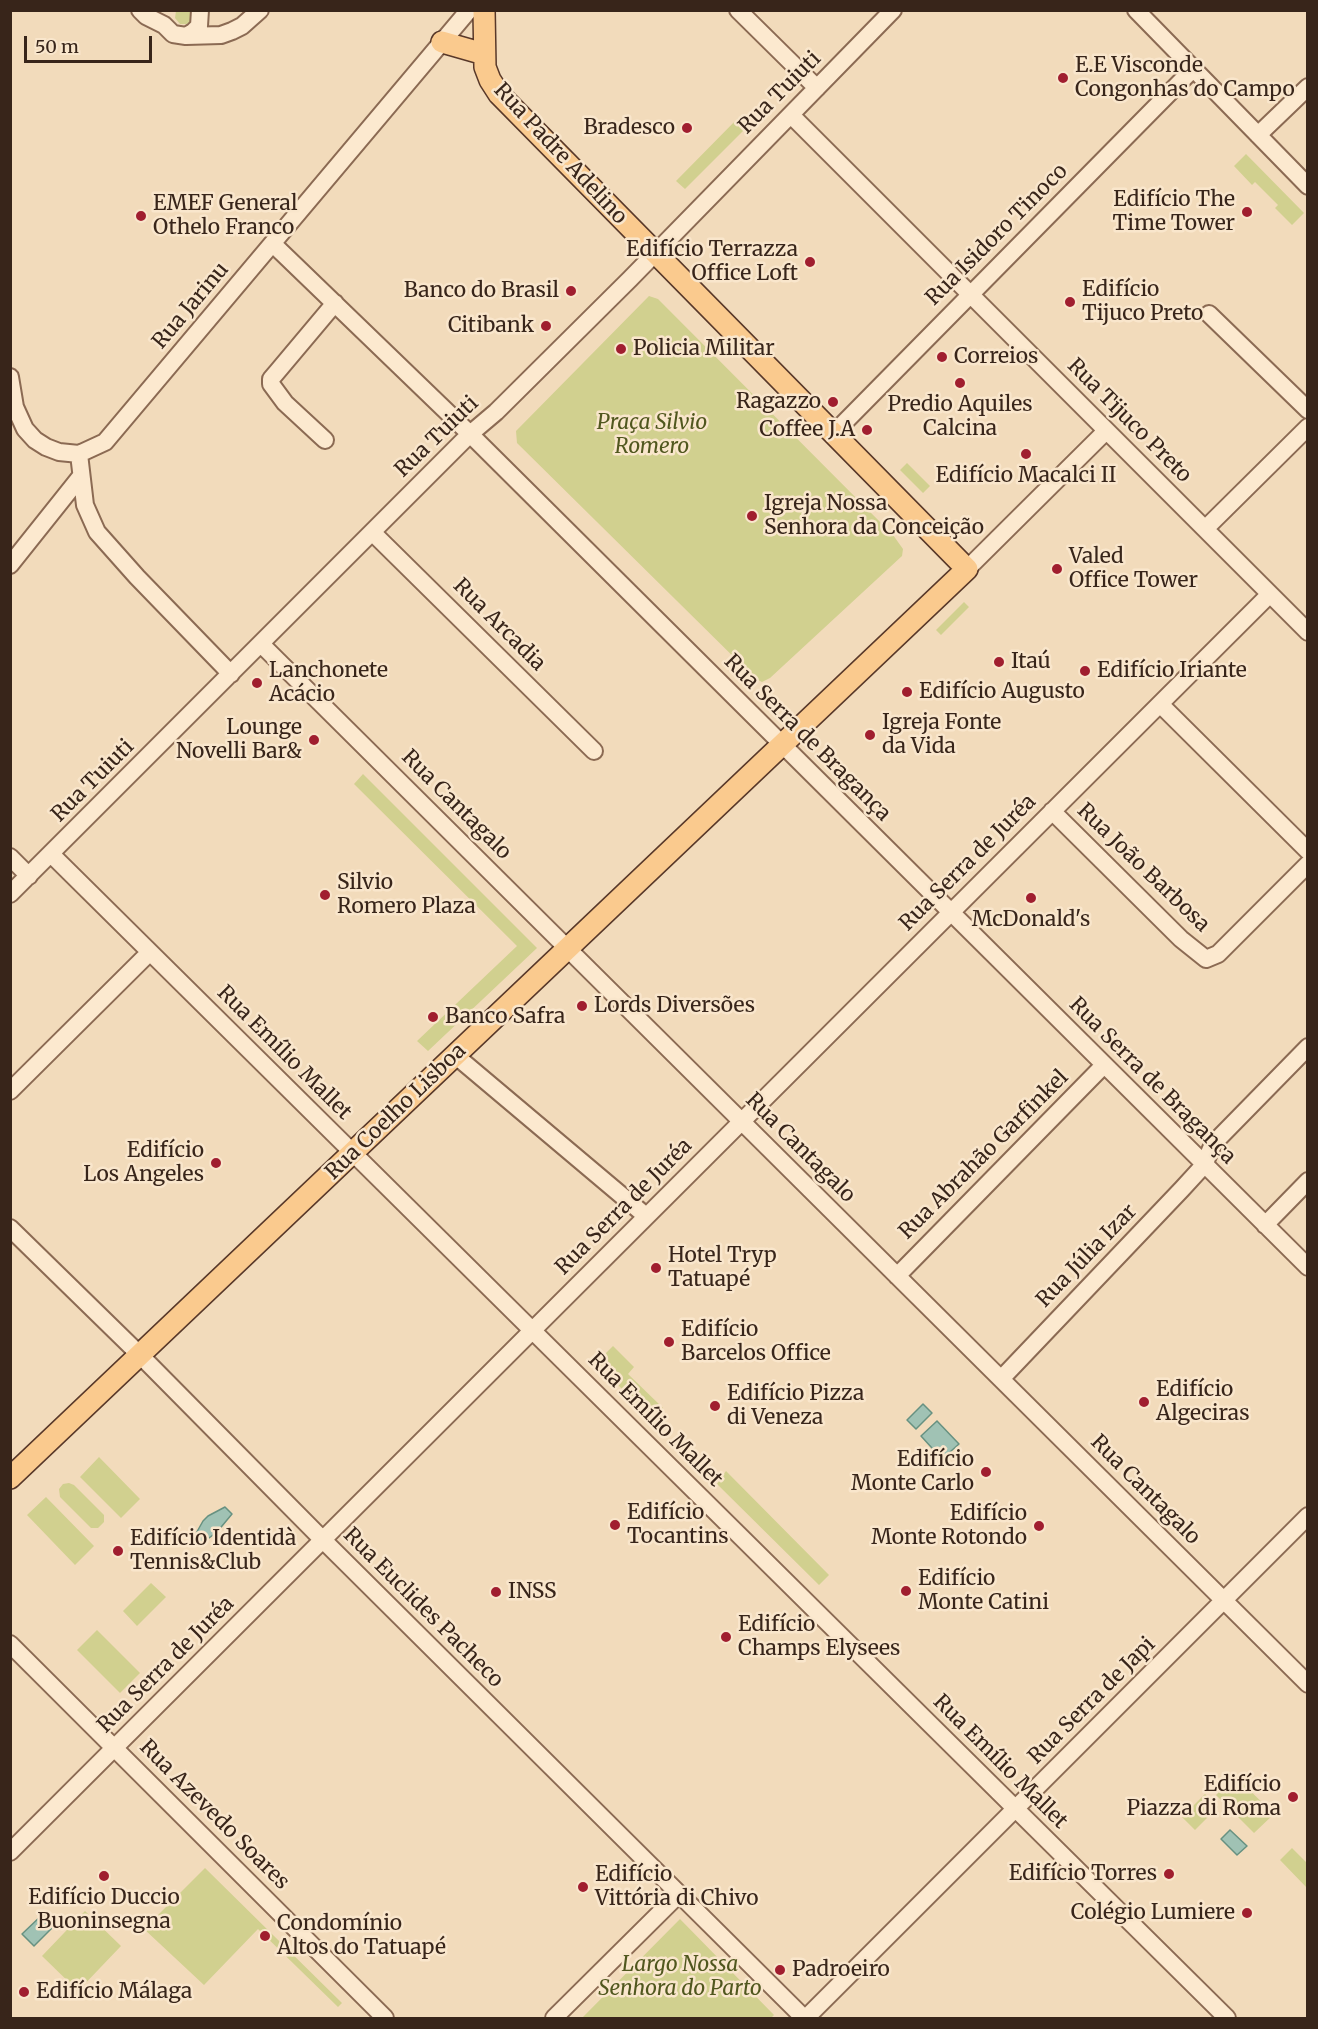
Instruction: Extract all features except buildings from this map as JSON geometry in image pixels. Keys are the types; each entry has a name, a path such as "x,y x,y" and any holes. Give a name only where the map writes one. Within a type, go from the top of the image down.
{"main road":[{"name":"Rua Padre Adelino","path":"484,10 485,67 499,94 655,253"},
{"path":"442,42 484,54"},
{"path":"655,253 967,569 782,745"},
{"name":"Rua Coelho Lisboa","path":"10,1478 782,745"}],"street":[{"path":"140,10 146,16 164,18 173,34 186,36 221,35 232,32 242,27 260,10"},
{"path":"186,36 199,26 200,10"},
{"name":"Rua Jarinu","path":"79,454 98,446 112,435 469,10"},
{"path":"738,10 817,88"},
{"name":"Rua Tuiuti","path":"10,894 470,434 496,412 655,253 893,10"},
{"path":"1136,10 1308,186"},
{"name":"Rua Isidoro Tinoco","path":"833,434 1193,69"},
{"path":"1258,135 1308,87"},
{"name":"Rua Tijuco Preto","path":"790,115 1308,632"},
{"name":"Rua Serra de Bragança","path":"273,244 470,434 1308,1267"},
{"path":"325,440 285,403 271,384 271,379 335,303"},
{"path":"1209,314 1308,410"},
{"path":"10,377 13,410 25,429 35,440 46,447 59,452 79,454 88,515 104,542 231,674"},
{"path":"1204,529 1308,427"},
{"path":"967,569 1106,431"},
{"path":"10,565 81,476"},
{"name":"Rua Arcadia","path":"372,532 594,751"},
{"name":"Rua Serra de Juréa","path":"10,1852 1270,594"},
{"name":"Rua Cantagalo","path":"261,644 1308,1684"},
{"path":"1160,704 1308,851"},
{"name":"Rua João Barbosa","path":"1052,811 1181,939 1206,959 1218,954 1308,864"},
{"name":"Rua Emílio Mallet","path":"51,854 1227,2019"},
{"path":"10,857 29,876"},
{"path":"10,1091 150,952"},
{"name":"Rua Júlia Izar","path":"1001,1379 1204,1165 1213,1144 1308,1047"},
{"path":"456,1056 646,1216"},
{"name":"Rua Abrahão Garfinkel","path":"897,1276 1104,1065"},
{"path":"1265,1225 1308,1181"},
{"name":"Rua Euclides Pacheco","path":"10,1228 805,2019"},
{"name":"Rua Serra de Japi","path":"805,2019 1308,1516"},
{"name":"Rua Azevedo Soares","path":"14,1654 114,1748 385,2019"},
{"path":"554,2019 679,1894"}],"green space":[{"path":"176,11 192,11 192,20 187,24 180,24 175,18"},
{"path":"741,115 750,124 685,189 676,181"},
{"path":"1246,154 1304,213 1292,225 1275,208 1278,205 1255,182 1252,185 1234,166"},
{"name":"Praça Silvio Romero","path":"649,296 658,299 893,535 903,549 902,556 770,678 762,682 756,679 517,443 516,431"},
{"path":"907,463 930,486 923,493 900,470"},
{"path":"964,602 969,607 941,635 936,630"},
{"path":"363,774 537,948 428,1051 417,1041 517,946 354,784"},
{"path":"613,1346 634,1367 628,1374 663,1408 652,1419 596,1363"},
{"path":"99,1457 140,1499 121,1518 80,1477"},
{"path":"726,1471 829,1575 819,1585 717,1484"},
{"path":"63,1484 74,1485 104,1515 104,1522 98,1528 91,1528 60,1497 59,1489"},
{"path":"46,1497 94,1546 75,1565 27,1515"},
{"path":"151,1583 166,1597 137,1626 123,1611"},
{"path":"97,1630 140,1673 120,1693 77,1650"},
{"path":"1235,1776 1274,1814 1254,1833 1216,1795"},
{"path":"1205,1794 1218,1807 1195,1830 1182,1817"},
{"path":"1292,1848 1307,1863 1307,1888 1280,1860"},
{"path":"205,1868 342,2003 338,2007 258,1929 204,1985 144,1929"},
{"path":"85,1911 121,1946 78,1991 42,1956"},
{"name":"Largo Nossa Senhora do Parto","path":"680,1919 774,2015 771,2018 582,2018"}],"shaded area":[{"path":"923,1404 932,1413 916,1429 907,1420"},
{"path":"937,1421 959,1444 942,1459 921,1436"},
{"path":"225,1507 232,1514 217,1532 201,1544 194,1537 203,1521"},
{"path":"1230,1830 1247,1846 1237,1855 1221,1839"},
{"path":"43,1914 54,1926 34,1946 22,1934"}],"place":[{"name":"E.E Visconde Congonhas do Campo","path":"1063,78"},
{"name":"Bradesco","path":"687,128"},
{"name":"Edifício The Time Tower","path":"1247,212"},
{"name":"EMEF General Othelo Franco","path":"141,216"},
{"name":"Edifício Terrazza Office Loft","path":"810,262"},
{"name":"Banco do Brasil","path":"571,291"},
{"name":"Edifício Tijuco Preto","path":"1070,302"},
{"name":"Citibank","path":"546,326"},
{"name":"Policia Militar","path":"621,349"},
{"name":"Correios","path":"942,357"},
{"name":"Predio Aquiles Calcina","path":"960,383"},
{"name":"Ragazzo","path":"833,402"},
{"name":"Coffee J.A","path":"867,430"},
{"name":"Edifício Macalci II","path":"1026,454"},
{"name":"Igreja Nossa Senhora da Conceição","path":"752,516"},
{"name":"Valed Office Tower","path":"1057,569"},
{"name":"Itaú","path":"999,662"},
{"name":"Edifício Iriante","path":"1085,671"},
{"name":"Lanchonete Acácio","path":"257,683"},
{"name":"Edifício Augusto","path":"907,692"},
{"name":"Igreja Fonte da Vida","path":"870,735"},
{"name":"Lounge Novelli Bar&","path":"314,740"},
{"name":"Silvio Romero Plaza","path":"325,895"},
{"name":"McDonald's","path":"1031,898"},
{"name":"Lords Diversões","path":"582,1006"},
{"name":"Banco Safra","path":"433,1017"},
{"name":"Edifício Los Angeles","path":"216,1163"},
{"name":"Hotel Tryp Tatuapé","path":"656,1268"},
{"name":"Edifício Barcelos Office","path":"669,1342"},
{"name":"Edifício Algeciras","path":"1144,1402"},
{"name":"Edifício Pizza di Veneza","path":"715,1406"},
{"name":"Edifício Monte Carlo","path":"986,1472"},
{"name":"Edifício Tocantins","path":"615,1525"},
{"name":"Edifício Monte Rotondo","path":"1039,1526"},
{"name":"Edifício Identidà Tennis&Club","path":"118,1551"},
{"name":"Edifício Monte Catini","path":"906,1591"},
{"name":"INSS","path":"496,1592"},
{"name":"Edifício Champs Elysees","path":"726,1637"},
{"name":"Edifício Piazza di Roma","path":"1293,1797"},
{"name":"Edifício Torres","path":"1169,1874"},
{"name":"Edifício Duccio Buoninsegna","path":"104,1876"},
{"name":"Edifício Vittória di Chivo","path":"583,1887"},
{"name":"Colégio Lumiere","path":"1247,1913"},
{"name":"Condomínio Altos do Tatuapé","path":"265,1936"},
{"name":"Padroeiro","path":"780,1970"},
{"name":"Edifício Málaga","path":"24,1992"}]}
